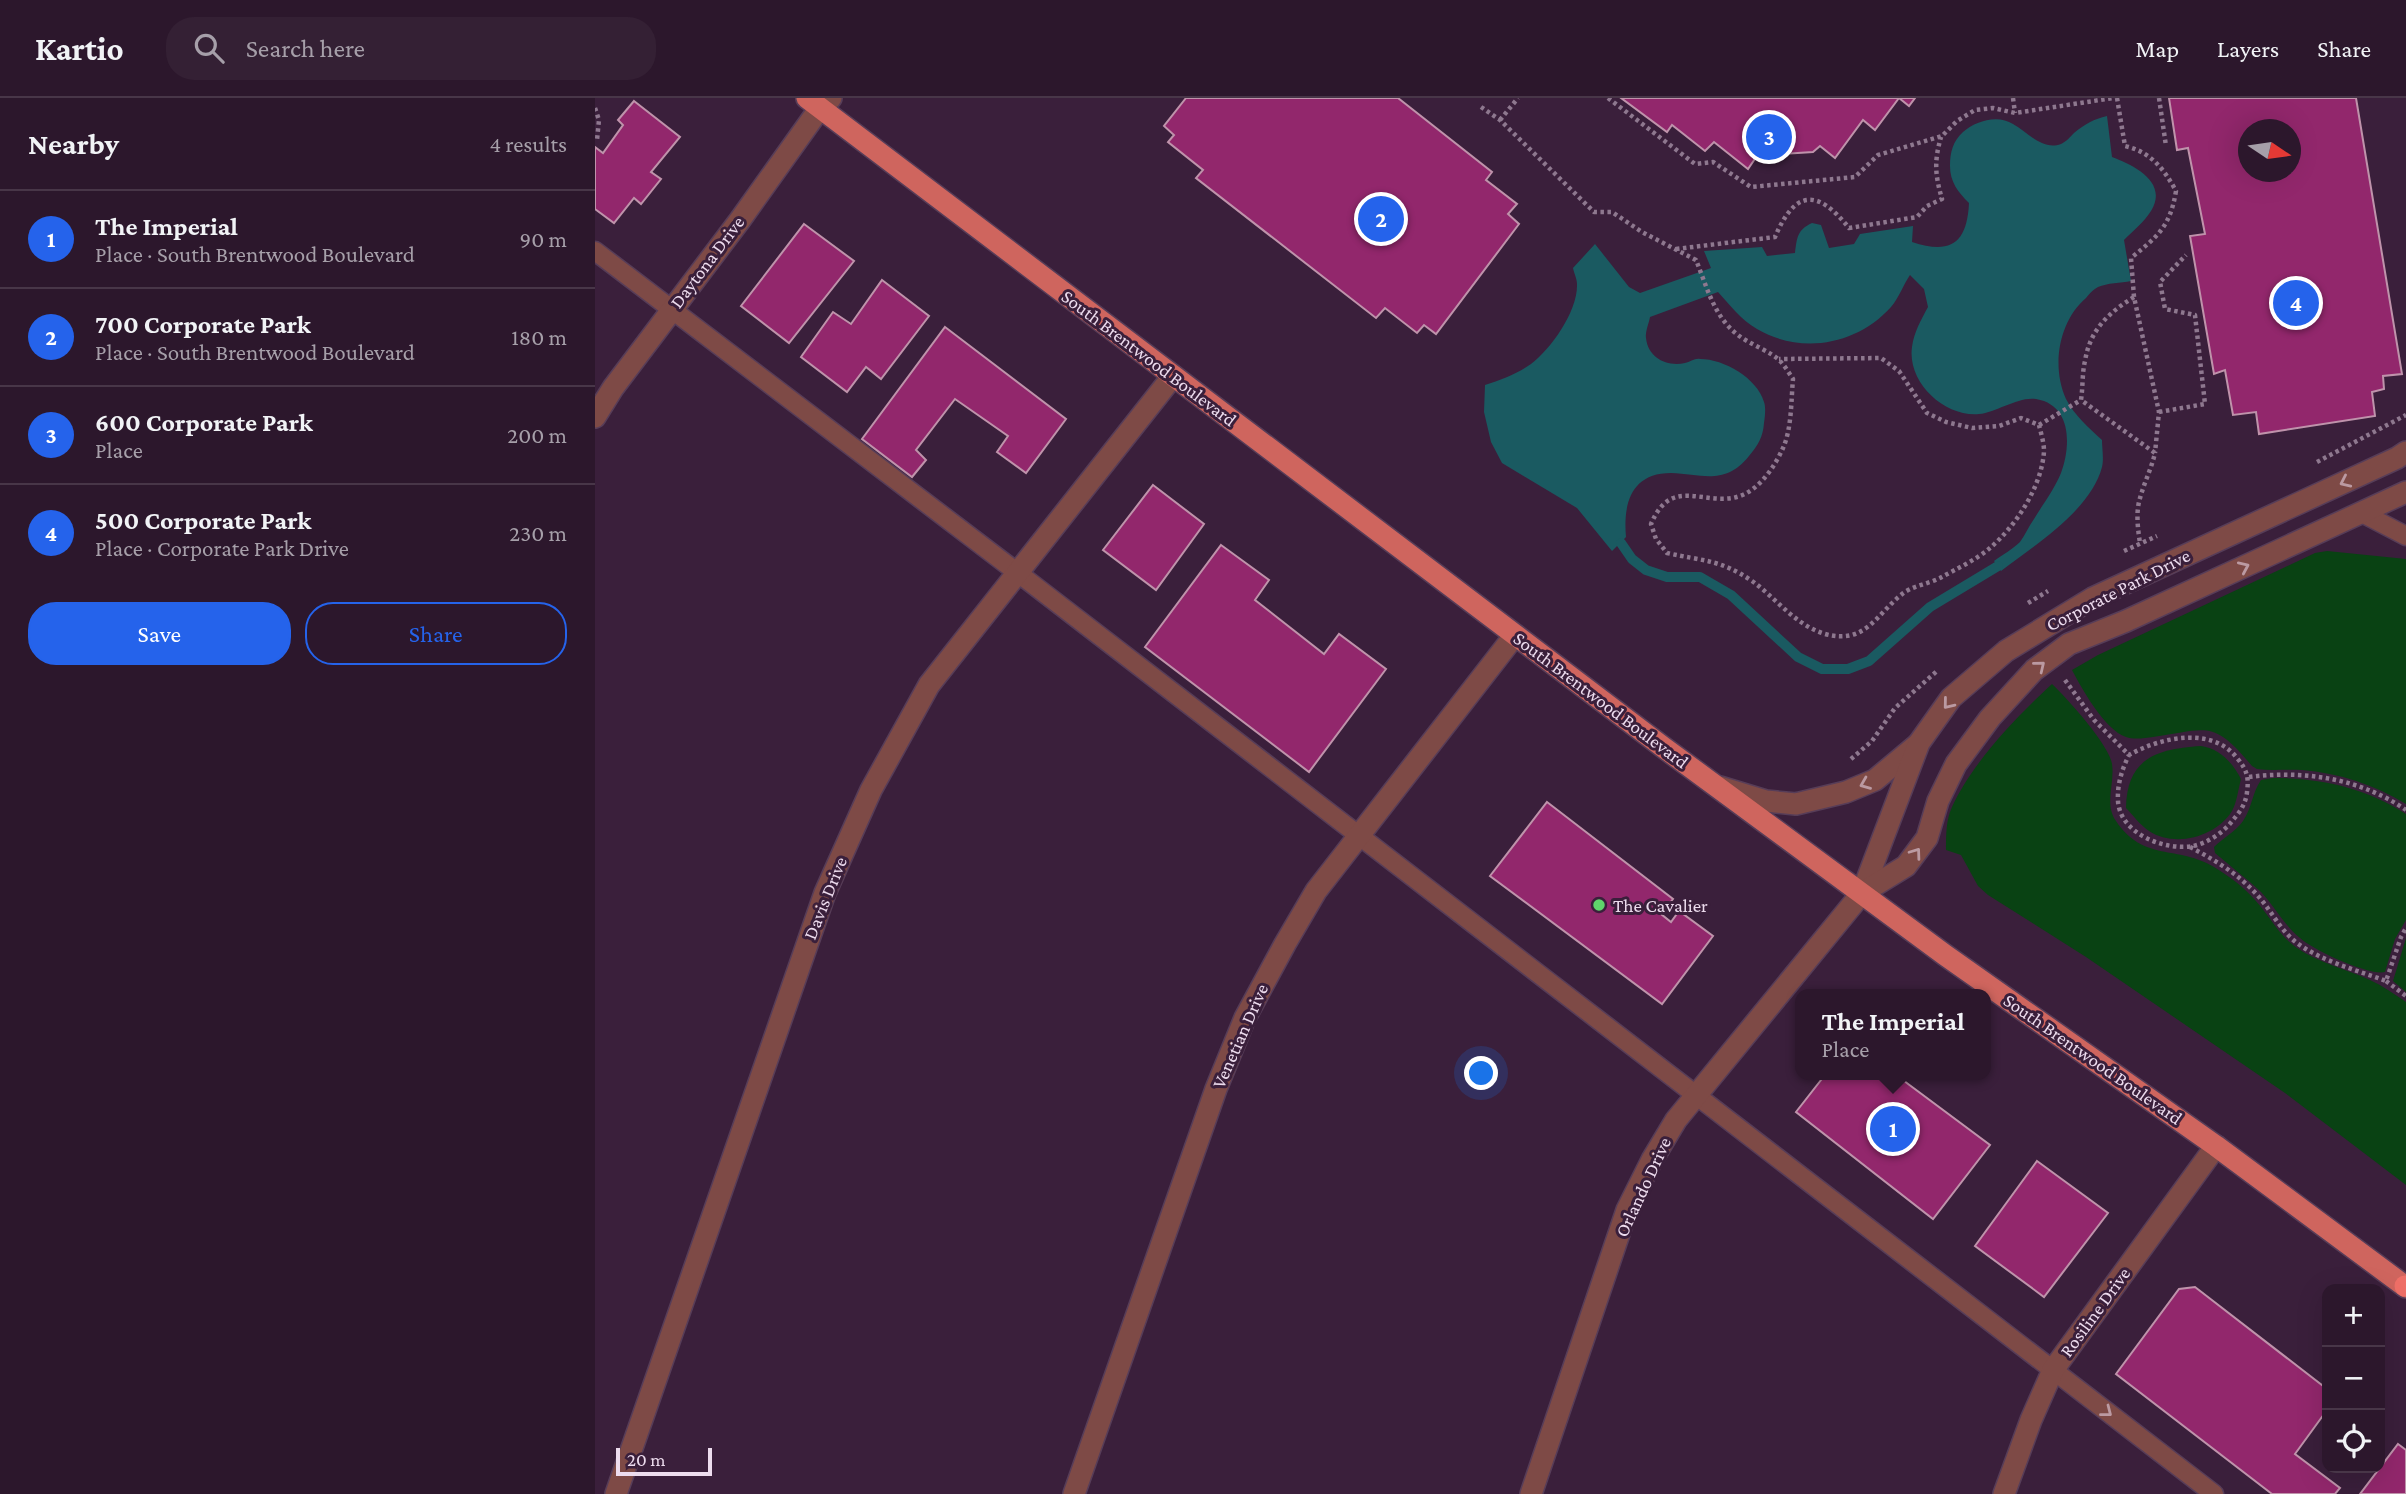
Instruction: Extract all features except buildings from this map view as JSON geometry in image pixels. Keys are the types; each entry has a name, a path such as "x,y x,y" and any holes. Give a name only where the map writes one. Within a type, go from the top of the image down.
{"main road":[{"name":"South Brentwood Boulevard","path":"820,101 1173,376 1714,785 1956,963 2216,1146 2406,1287"}],"street":[{"name":"Daytona Drive","path":"595,417 613,388 672,310 820,101"},
{"name":"Davis Drive","path":"616,1494 825,893 871,790 929,685 1173,376"},
{"name":"Corporate Park Drive","path":"1862,893 1919,743 1951,698 2006,651 2093,598 2406,452"},
{"name":"Corporate Park Drive","path":"1862,893 1906,866 1927,838 1938,801 1957,764 1990,718 2034,670 2069,644 2139,615 2406,492"},
{"name":"Venetian Drive","path":"1075,1494 1216,1089 1245,1018 1316,891 1515,635"},
{"path":"1714,785 1766,801 1796,804 1846,792 1875,780 1919,743"},
{"name":"Orlando Drive","path":"1531,1494 1627,1210 1658,1150 1676,1120 1862,893"},
{"name":"Rosiline Drive","path":"2004,1494 2053,1370 2216,1146"}],"lane":[{"path":"595,251 1018,573 2214,1494"},
{"path":"2362,513 2406,536"}],"path":[{"path":"1500,120 1518,98"},
{"path":"1608,98 1695,164 1713,162 1751,187 1855,177 1878,155 1942,136"},
{"path":"2013,98 2015,113"},
{"path":"1676,249 1775,237 1784,216 1792,206 1810,200 1824,203 1831,208 1849,228 1917,217 1927,206 1942,199 1935,158 1942,136 1957,121 1975,110 1993,108 2015,113 2115,98 2125,146 2150,156 2164,170 2176,191 2169,221 2131,258 2134,297 2159,412 2155,453 2138,503 2140,542"},
{"path":"2159,98 2166,146"},
{"path":"1481,107 1500,120 1594,212 1612,212 1696,260 1713,303 1723,320 1736,334 1779,359 1881,358 1899,371 1927,413 1946,422 1972,428 1999,426 2021,418 2039,425 2081,400"},
{"path":"595,108 599,120 597,140"},
{"path":"2159,412 2205,404 2195,315 2165,309 2160,282 2186,255"},
{"path":"2081,400 2085,360 2098,325 2117,307 2134,297"},
{"path":"1779,359 1793,379 1784,446 1771,470 1754,488 1739,496 1675,497 1658,509 1651,524 1656,539 1667,553 1711,559 1731,568 1752,581 1795,619 1825,634 1849,636 1874,624 1902,593 1932,582 1990,548 2023,508 2039,475 2044,450 2039,425"},
{"path":"2081,400 2155,453"},
{"path":"2063,676 2094,720 2129,755"},
{"path":"2190,847 2201,844 2229,825 2240,812 2246,798 2249,777 2235,755 2214,740 2198,737 2141,748 2129,755 2123,767 2118,804 2132,829 2144,837 2190,847 2231,871 2250,887 2286,933 2298,943 2343,965 2386,981 2406,996"},
{"path":"2249,777 2291,774 2343,781 2371,790 2406,810"},
{"path":"2386,981 2406,928"}],"green space":[{"path":"2327,551 2406,559 2406,804 2382,791 2343,777 2302,770 2257,769 2228,741 2209,731 2126,737 2102,718 2072,670 2098,655 2315,553"},
{"path":"2052,684 2087,722 2109,756 2113,771 2111,808 2116,821 2126,834 2149,848 2201,860 2214,867 2246,891 2285,938 2297,948 2323,962 2375,982 2406,1002 2406,1185 2285,1093 2086,957 1988,895 1978,886 1961,855 1946,850 1950,812 1971,774 2010,725"},
{"path":"2201,746 2225,757 2241,779 2232,811 2216,827 2194,837 2171,839 2149,831 2126,808 2132,777 2148,759 2159,753"},
{"path":"2273,778 2343,786 2375,797 2406,814 2406,920 2395,939 2385,972 2355,966 2307,943 2289,927 2261,892 2215,853 2214,847 2243,821 2261,780"},
{"path":"2406,938 2406,992 2393,981"}],"shaded area":[{"path":"2107,116 2112,157 2146,176 2155,191 2155,201 2142,223 2124,240 2131,281 2096,288 2069,319 2060,345 2061,386 2073,410 2102,440 2102,467 2096,483 2074,512 2001,571 1994,561 2020,542 2061,473 2066,451 2066,428 2057,409 2036,399 2022,400 1979,414 1953,410 1931,395 1915,373 1912,360 1914,336 1928,307 1924,289 1910,275 1894,303 1877,320 1845,338 1828,342 1792,342 1774,337 1746,321 1718,292 1650,317 1646,338 1654,356 1672,364 1698,359 1729,366 1747,378 1760,393 1765,407 1763,428 1752,452 1731,471 1713,476 1657,474 1638,485 1628,502 1626,537 1612,551 1577,508 1502,463 1491,442 1484,412 1485,385 1526,368 1555,339 1568,317 1576,295 1577,282 1573,268 1595,244 1629,287 1640,293 1711,268 1704,251 1762,247 1767,256 1795,253 1799,235 1812,223 1821,225 1829,248 1854,244 1860,234 1913,226 1912,242 1926,246 1947,246 1960,236 1968,217 1969,203 1955,186 1950,166 1953,147 1963,132 1980,122 2001,119 2041,143 2054,145 2063,143 2090,122"}],"waterway":[{"path":"1621,543 1632,559 1646,570 1667,577 1700,577 1731,595 1798,657 1822,669 1848,669 1869,661 1930,607 1998,566"}],"place":[{"name":"600 Corporate Park","path":"1769,137"},
{"name":"700 Corporate Park","path":"1381,219"},
{"name":"500 Corporate Park","path":"2296,303"},
{"name":"The Cavalier","path":"1599,905"},
{"name":"The Imperial","path":"1893,1129"}]}
